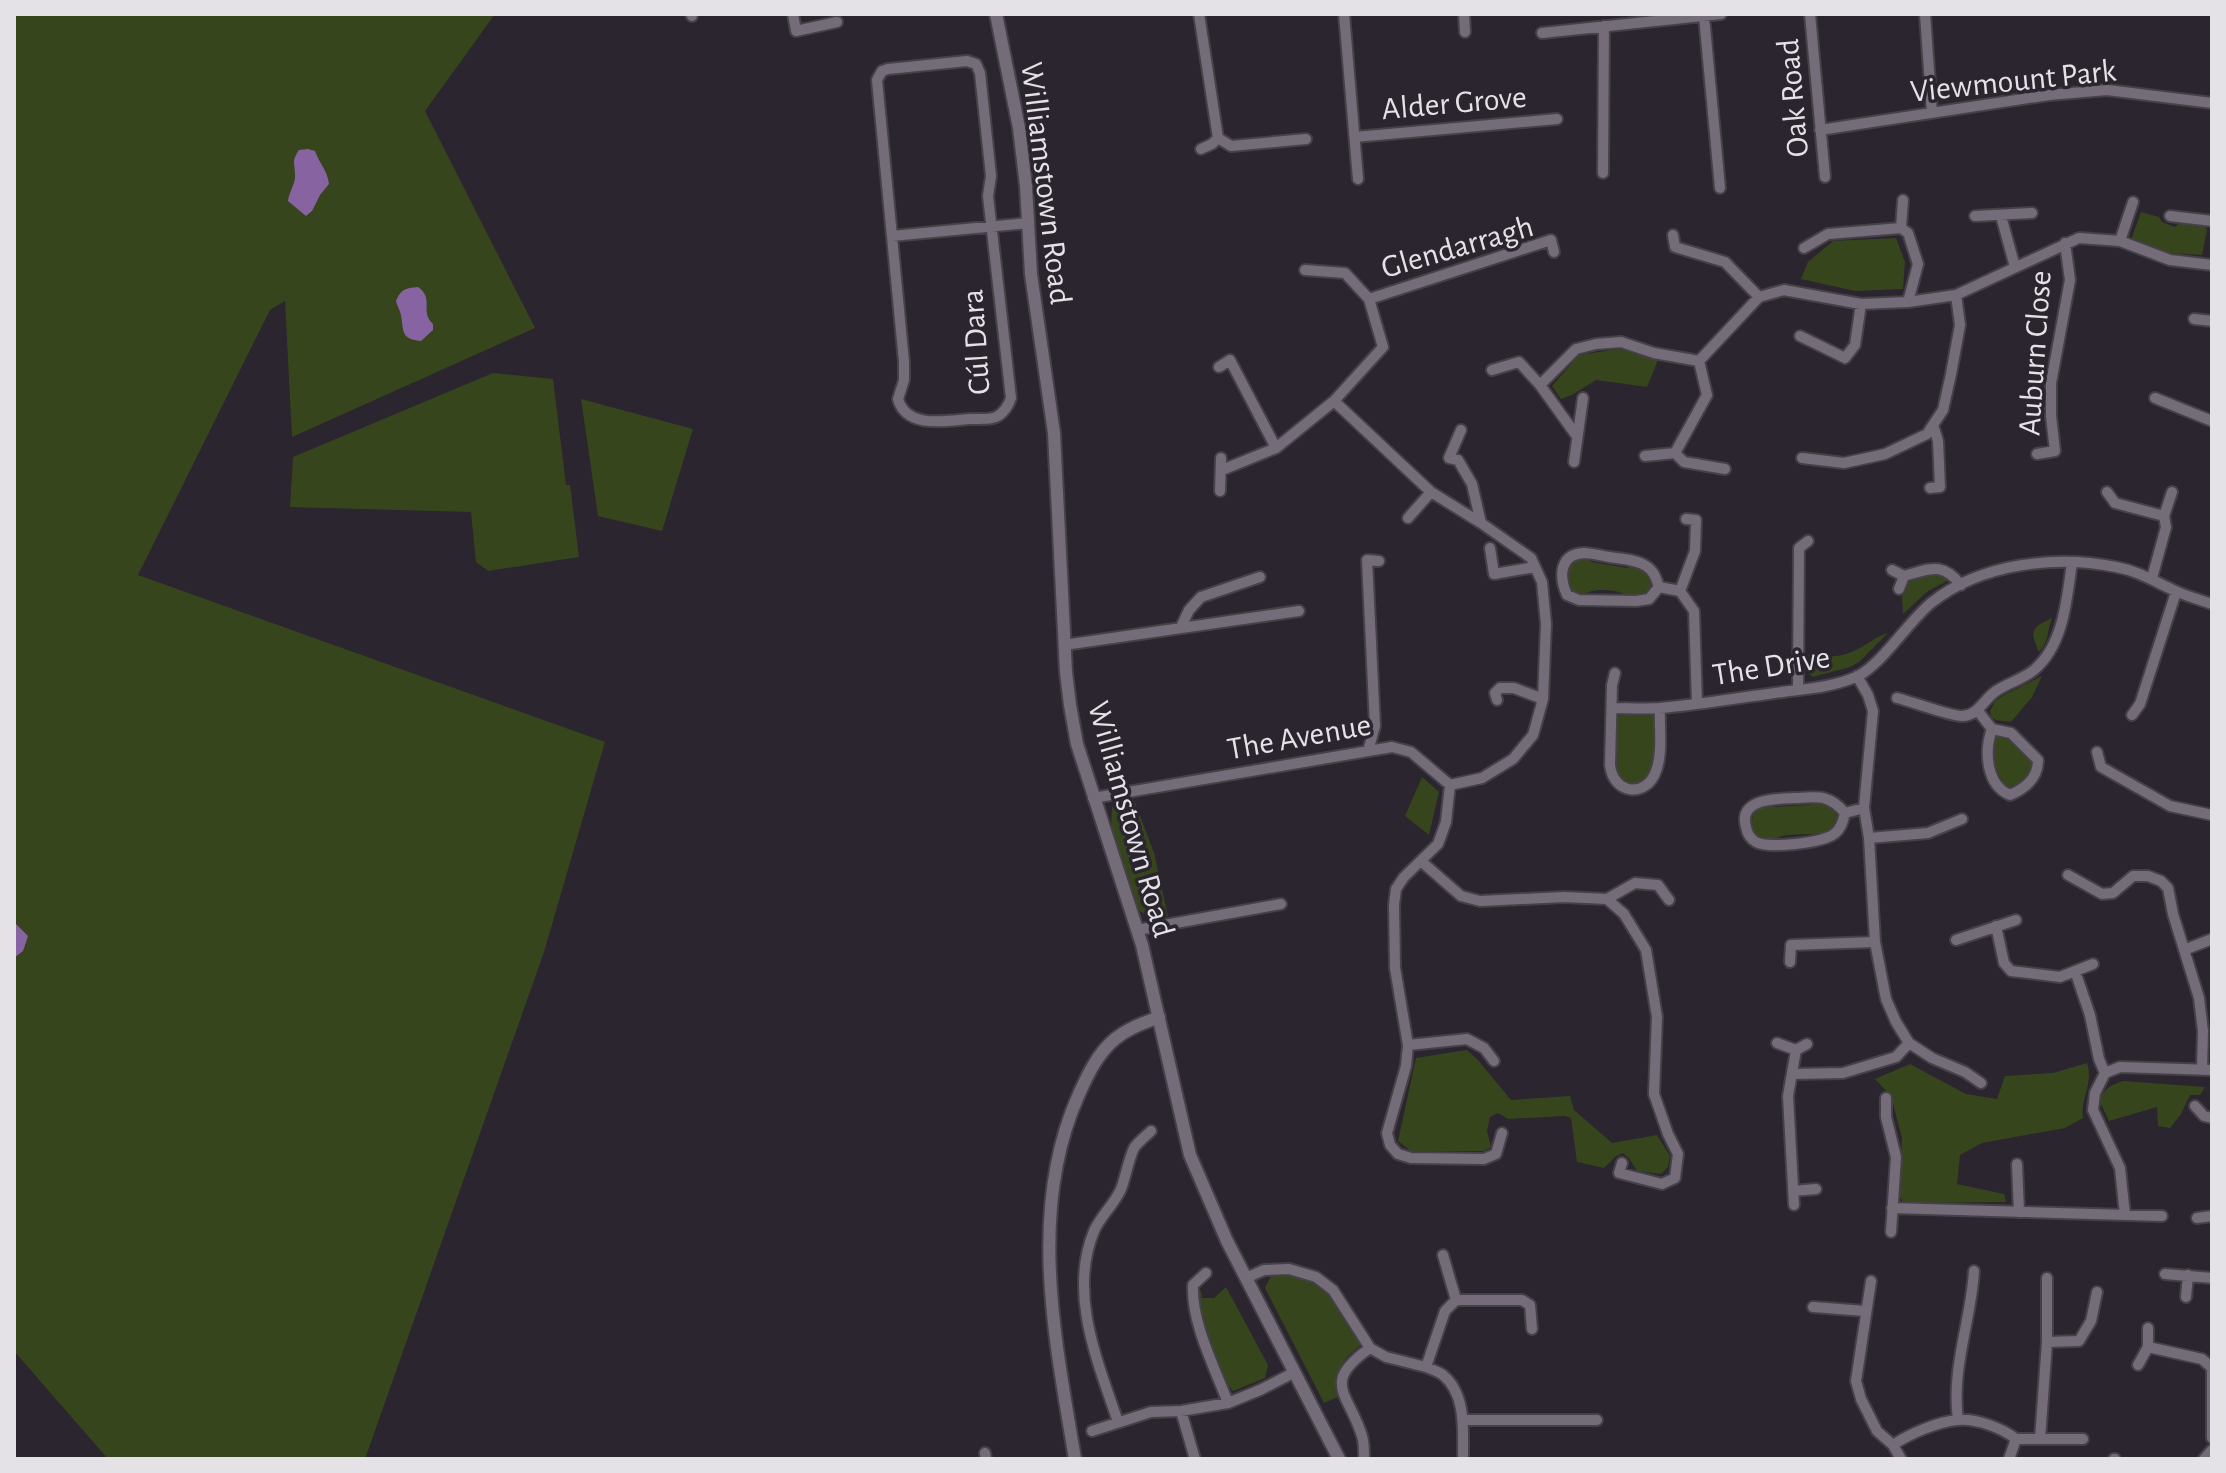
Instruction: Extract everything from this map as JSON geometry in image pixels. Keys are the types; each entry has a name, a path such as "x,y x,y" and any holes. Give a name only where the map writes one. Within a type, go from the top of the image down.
{"street":[{"path":"793,14 796,31 837,22"},
{"name":"Williamstown Road","path":"996,14 1019,128 1031,274 1055,446 1064,645 1072,719 1093,798 1137,930 1190,1155 1211,1208 1339,1459"},
{"path":"1199,14 1218,138 1231,146 1306,139"},
{"path":"1344,14 1358,179"},
{"path":"1464,14 1465,32"},
{"path":"1542,33 1721,14"},
{"name":"Oak Road","path":"1810,14 1825,177"},
{"path":"1925,14 1932,113"},
{"path":"1704,16 1720,188"},
{"path":"1603,173 1604,26"},
{"name":"Cúl Dara","path":"967,61 976,64 980,73 991,176 988,196 991,227 1011,398 1009,404 996,417 925,421 905,413 898,399 904,380 904,362 877,90 879,75 888,69 967,61"},
{"name":"Viewmount Park","path":"1820,130 2049,95 2107,90 2212,103"},
{"name":"Alder Grove","path":"1355,137 1557,119"},
{"path":"1201,149 1218,138"},
{"path":"1901,228 1903,200"},
{"path":"2120,241 2133,202"},
{"path":"1975,216 2032,213"},
{"path":"2001,216 2015,267"},
{"path":"2170,216 2212,221"},
{"path":"892,236 1028,223"},
{"path":"1804,248 1828,234 1901,228 1908,233 1918,264 1908,302"},
{"path":"1673,235 1675,247 1725,262 1759,297"},
{"path":"1699,361 1759,297 1784,290 1861,304 1908,302 1956,295 2079,238 2120,241 2170,260 2212,261"},
{"name":"Glendarragh","path":"1369,299 1551,240 1554,252"},
{"name":"Auburn Close","path":"2037,454 2055,451 2051,383 2070,280 2065,243"},
{"path":"1222,470 1276,448 1334,401 1383,347 1369,299 1345,273 1305,270"},
{"path":"1802,458 1844,463 1885,454 1927,434 1943,410 1951,374 1960,325 1956,295"},
{"path":"1800,336 1845,358 1855,345 1861,304"},
{"path":"2194,319 2212,321"},
{"path":"1540,385 1576,349 1596,344 1621,342 1654,353 1699,361"},
{"path":"1219,367 1230,360 1276,448"},
{"path":"1675,453 1707,395 1699,361"},
{"path":"1492,370 1519,362 1576,435"},
{"path":"1574,462 1583,398"},
{"path":"2155,398 2212,421"},
{"path":"1334,401 1431,492 1531,558 1542,582 1546,624 1543,699 1533,735 1503,766 1482,778 1450,785 1446,822 1438,844 1404,877 1396,889 1394,905 1395,968 1408,1045 1401,1087 1387,1133 1390,1145 1398,1154 1411,1158 1484,1159 1496,1154 1502,1133"},
{"path":"1930,488 1940,487 1938,441 1933,425"},
{"path":"1461,430 1449,458 1458,460 1472,484 1481,523"},
{"path":"1645,456 1675,453"},
{"path":"1675,453 1684,462 1725,469"},
{"path":"1220,491 1221,458"},
{"path":"1408,518 1431,492"},
{"path":"2107,492 2115,503 2164,516"},
{"path":"2152,578 2172,492"},
{"path":"2104,513 2115,503"},
{"path":"1680,591 1695,551 1696,520 1686,519"},
{"path":"1788,539 1799,548"},
{"path":"1799,548 1808,541"},
{"path":"1490,548 1494,574 1535,567"},
{"path":"1798,690 1799,548"},
{"path":"1585,553 1637,561 1655,574 1659,587 1649,599 1579,600 1567,595 1561,581 1561,571 1565,561 1585,553"},
{"path":"1368,751 1375,726 1367,560 1379,561"},
{"name":"The Drive","path":"1612,708 1660,708 1798,690 1827,686 1857,676 1870,667 1936,600 1961,585 2000,570 2034,562 2117,567 2152,578 2176,592 2212,604"},
{"path":"1897,698 1962,716 1978,711 1994,692 2033,672 2056,638 2065,607 2072,562"},
{"path":"1892,570 1904,576 1936,568 1945,570 1961,585"},
{"path":"1899,589 1904,576"},
{"path":"1181,627 1189,610 1201,597 1260,577"},
{"path":"1659,587 1680,591 1694,611 1697,703"},
{"path":"2132,715 2140,704 2176,592"},
{"path":"1064,645 1299,611"},
{"path":"1615,673 1612,685 1611,775 1617,784 1630,789 1648,784 1658,766 1660,708"},
{"path":"1857,676 1873,711 1864,808 1869,838 1875,942 1886,999 1909,1043 1981,1083"},
{"path":"1497,700 1495,693 1500,688 1514,688 1543,699"},
{"path":"1978,711 1992,729 2011,733 2038,760 2036,774 2030,782 2010,795 2001,791 1996,784 1987,755 1992,729"},
{"name":"The Avenue","path":"1093,798 1392,747 1411,752 1450,785"},
{"path":"2097,752 2101,767 2170,806 2212,815"},
{"path":"1819,797 1837,803 1845,813 1842,825 1835,834 1821,840 1768,846 1750,837 1745,826 1749,809 1765,800 1819,797"},
{"path":"1845,813 1864,808"},
{"path":"1869,838 1928,833 1962,819"},
{"path":"1422,862 1461,896 1480,901 1564,897 1607,899 1635,883 1658,885 1669,900"},
{"path":"2068,875 2102,894 2113,893 2133,876 2148,876 2161,881 2168,888 2208,1032 2207,1070 2120,1067 2105,1073 2095,1093 2093,1110 2120,1168 2125,1215"},
{"path":"1607,899 1624,914 1646,950 1657,1017 1654,1094 1678,1154 1675,1178 1662,1184 1619,1173 1622,1163"},
{"path":"1137,930 1281,904"},
{"path":"1956,940 2016,920"},
{"path":"1996,926 2004,963 2011,971 2060,977 2093,964"},
{"path":"2184,950 2212,939"},
{"path":"1790,962 1791,945 1875,942"},
{"path":"2075,971 2105,1073"},
{"path":"1075,1459 1058,1355 1052,1290 1050,1213 1055,1166 1065,1128 1101,1054 1123,1033 1159,1017"},
{"path":"1408,1045 1467,1039 1484,1048 1494,1061"},
{"path":"1777,1043 1796,1050 1807,1044"},
{"path":"1793,1074 1843,1073 1896,1057 1909,1043"},
{"path":"1794,1205 1788,1096 1796,1050"},
{"path":"1886,1098 1886,1117 1896,1157 1891,1232"},
{"path":"2195,1106 2204,1116 2212,1118"},
{"path":"1118,1422 1094,1350 1084,1299 1086,1261 1095,1229 1120,1190 1135,1146 1151,1131"},
{"path":"2017,1164 2019,1212"},
{"path":"1793,1191 1816,1189"},
{"path":"1892,1208 2162,1216"},
{"path":"2197,1218 2212,1216"},
{"path":"1443,1255 1456,1300"},
{"path":"1246,1278 1264,1270 1289,1269 1316,1277 1333,1290 1370,1348 1386,1357 1442,1374 1454,1387 1460,1401 1463,1455"},
{"path":"1958,1420 1956,1390 1959,1354 1972,1301 1974,1271"},
{"path":"1206,1273 1193,1285 1192,1299 1228,1403"},
{"path":"2165,1274 2212,1278"},
{"path":"2186,1297 2188,1275"},
{"path":"2040,1439 2047,1342 2047,1278"},
{"path":"1871,1281 1856,1381 1877,1431 1893,1445 1901,1459"},
{"path":"2047,1342 2079,1341 2091,1321 2097,1292"},
{"path":"1426,1367 1445,1311 1456,1300 1522,1300 1530,1305 1532,1329"},
{"path":"1813,1307 1865,1311"},
{"path":"2138,1365 2148,1347 2148,1328"},
{"path":"2148,1347 2202,1359 2212,1368 2212,1438"},
{"path":"1364,1456 1362,1437 1341,1390 1343,1372 1353,1359 1370,1348"},
{"path":"1092,1431 1151,1412 1181,1411 1228,1403 1295,1372"},
{"path":"1181,1411 1195,1459"},
{"path":"1463,1420 1597,1420"},
{"path":"1893,1445 1920,1431 1958,1420 2007,1432 2016,1439 2083,1439"},
{"path":"2009,1459 2016,1439"},
{"path":"2204,1459 2212,1450"}],"green space":[{"path":"14,14 495,14 425,111 535,328 292,437 285,301 270,310 138,575 605,742 544,952 365,1459 108,1459 14,1351"},
{"path":"2141,212 2159,217 2162,222 2175,227 2180,222 2204,225 2207,230 2202,255 2169,253 2131,240"},
{"path":"1896,238 1905,262 1903,289 1855,291 1801,279 1808,262 1833,241"},
{"path":"1619,349 1658,360 1647,387 1596,380 1561,399 1552,386 1579,355"},
{"path":"493,373 553,379 566,485 570,485 579,557 488,571 476,562 471,512 290,507 293,457"},
{"path":"581,399 693,429 662,531 598,516"},
{"path":"1578,558 1636,567 1647,574 1653,583 1649,592 1627,596 1612,591 1585,594 1571,590 1567,572 1570,564"},
{"path":"1939,572 1946,574 1949,580 1928,591 1903,614 1902,597 1910,578"},
{"path":"2052,618 2046,640 2039,652 2034,631"},
{"path":"1888,633 1850,667 1813,677 1808,673 1807,655 1844,655"},
{"path":"2042,676 2032,697 2011,722 1991,717 1990,711 1995,701"},
{"path":"1621,713 1649,713 1655,717 1653,760 1645,779 1638,783 1624,781 1615,770 1616,719"},
{"path":"2002,735 2010,738 2033,760 2032,772 2018,784 2007,788 1994,757 1996,737"},
{"path":"1422,777 1439,792 1429,835 1405,816"},
{"path":"1133,797 1154,853 1168,916 1154,919 1138,910 1111,828 1112,807"},
{"path":"1814,802 1828,804 1835,809 1836,825 1820,834 1788,835 1770,841 1757,837 1752,818 1754,811 1763,805 1809,805"},
{"path":"1467,1050 1511,1100 1570,1096 1574,1110 1612,1143 1657,1135 1670,1156 1668,1167 1661,1174 1637,1171 1623,1153 1604,1168 1577,1162 1571,1118 1565,1116 1508,1119 1498,1113 1490,1117 1487,1131 1491,1147 1484,1151 1411,1151 1398,1141 1416,1058"},
{"path":"2087,1063 2089,1078 2083,1118 2065,1128 1982,1143 1960,1155 1957,1184 2004,1194 2006,1202 1904,1203 1899,1196 1902,1138 1891,1096 1875,1079 1910,1064 1966,1094 1997,1099 2005,1076 2053,1073"},
{"path":"2123,1081 2205,1087 2200,1095 2190,1095 2170,1128 2158,1126 2157,1107 2109,1121 2099,1100 2109,1088"},
{"path":"1278,1273 1321,1288 1338,1306 1361,1345 1340,1367 1338,1397 1324,1403 1265,1288 1271,1276"},
{"path":"1226,1287 1268,1365 1265,1378 1233,1391 1209,1343 1196,1290 1201,1291 1202,1298 1214,1298"}],"shaded area":[{"path":"299,150 315,151 329,184 306,216 288,201 295,178 295,157"},
{"path":"418,287 426,296 427,314 433,324 433,330 421,341 404,333 396,301 404,290"},
{"path":"14,922 28,936 23,951 14,958"}]}
